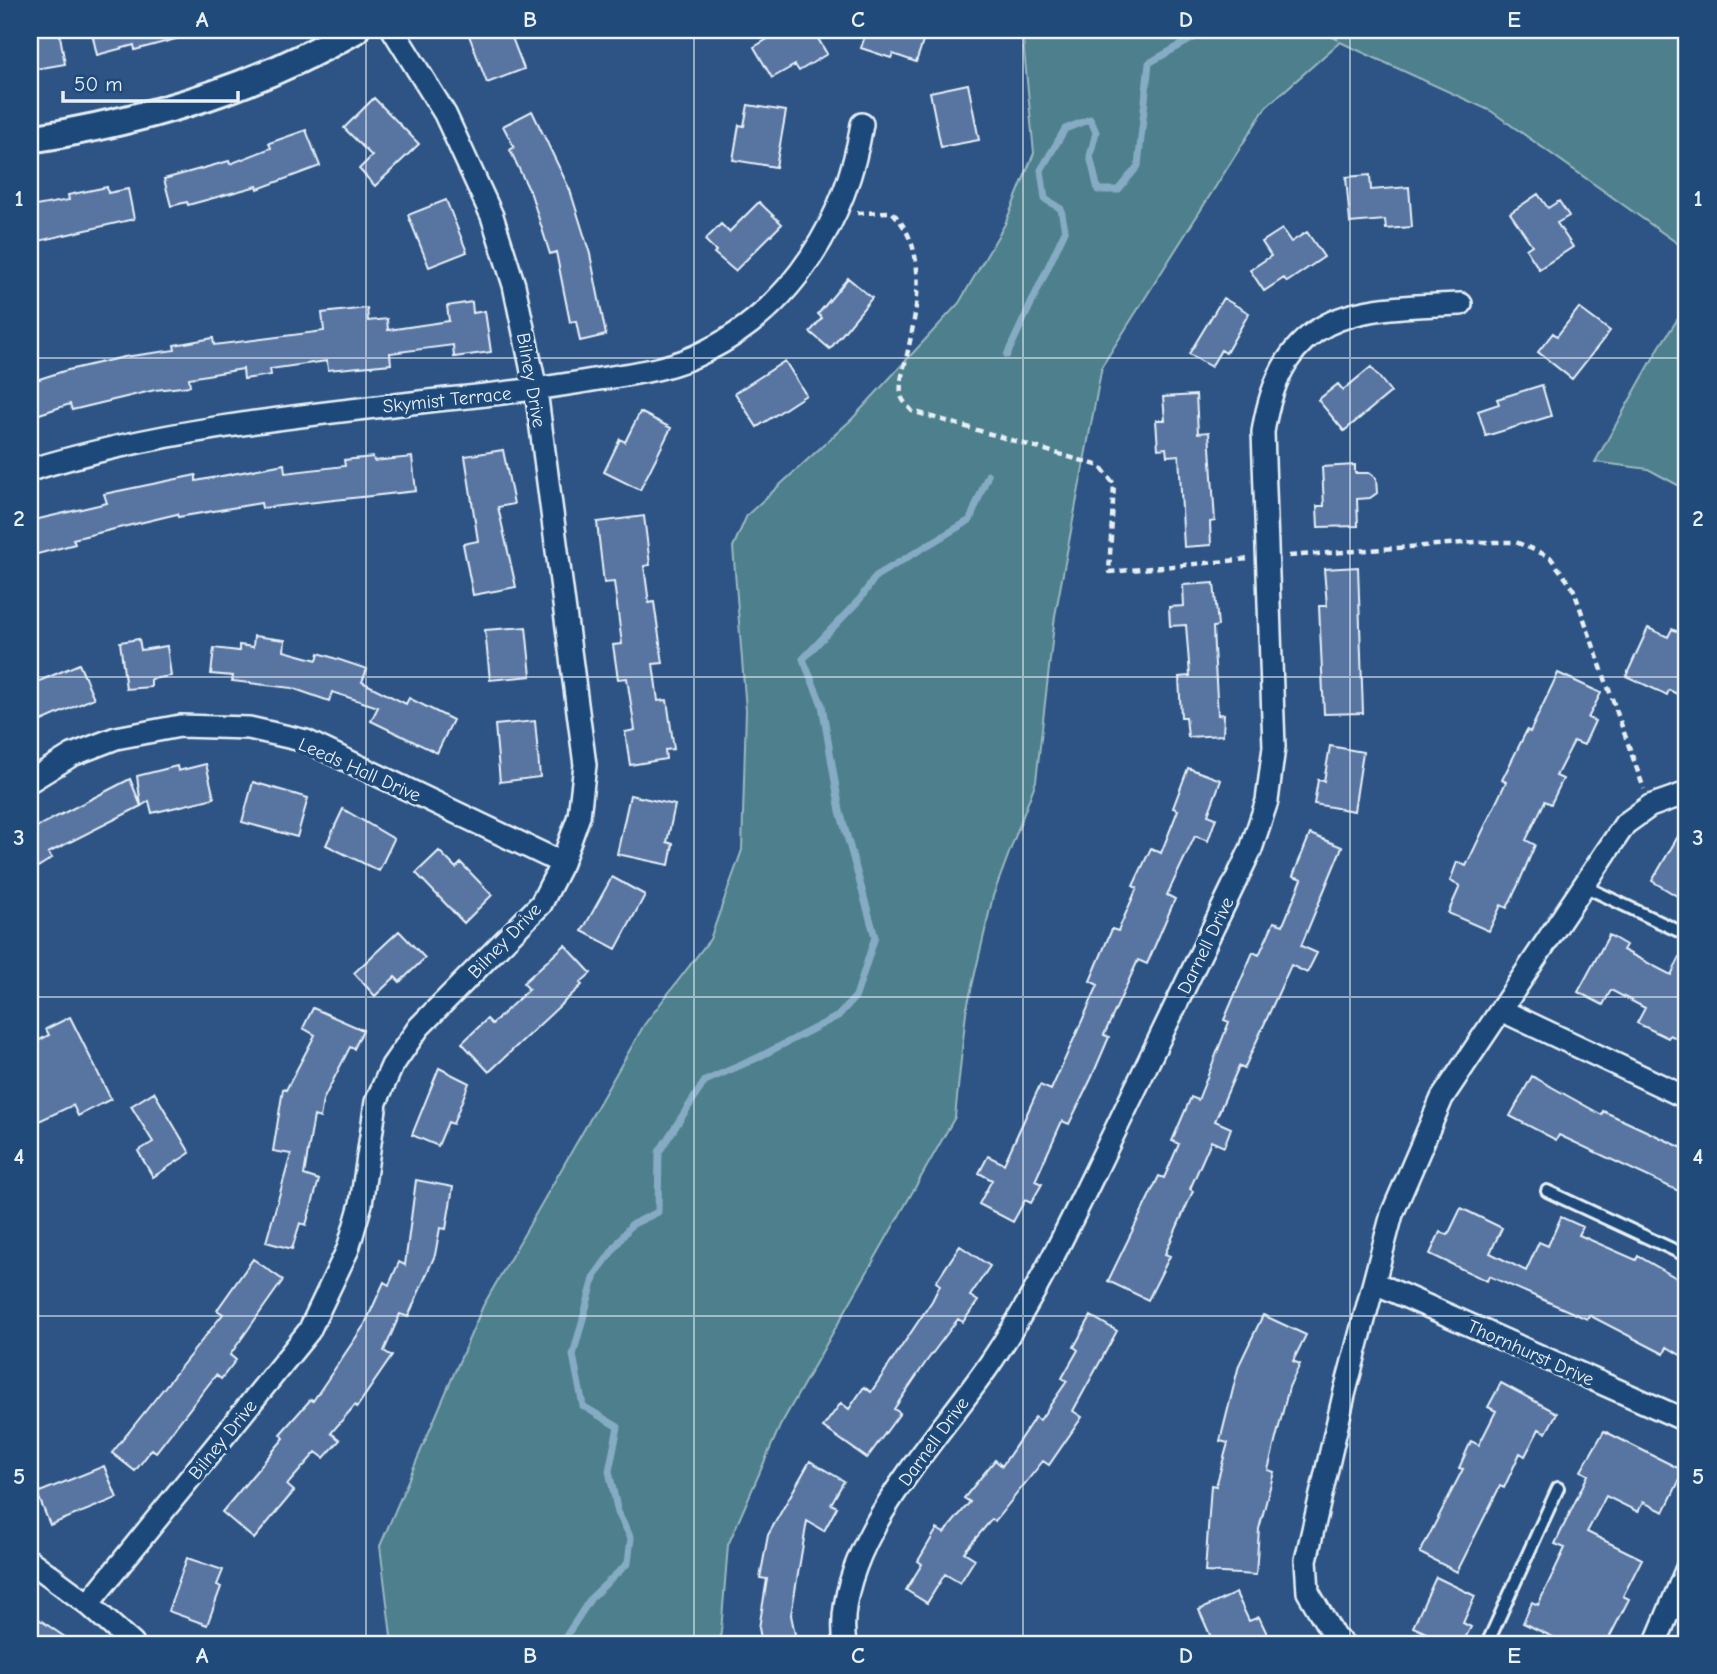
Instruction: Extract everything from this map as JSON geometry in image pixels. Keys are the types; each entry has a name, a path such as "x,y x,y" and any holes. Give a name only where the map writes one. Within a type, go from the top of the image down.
{"street":[{"path":"30,139 80,131 165,111 217,94 275,72 355,30"},
{"name":"Bilney Drive","path":"88,1604 309,1331 348,1249 361,1204 376,1102 392,1066 419,1027 541,904 562,863 579,816 585,765 536,390 514,285 492,216 445,114 393,30"},
{"name":"Skymist Terrace","path":"30,470 85,453 245,421 536,390 669,368 708,351 760,316 792,284 827,232 844,198 862,124"},
{"name":"Darnell Drive","path":"845,1644 847,1595 858,1557 903,1480 993,1359 1055,1255 1251,849 1267,801 1274,747 1271,598 1263,432 1277,377 1290,356 1308,336 1351,313 1380,307 1461,304"},
{"name":"Leeds Hall Drive","path":"30,780 72,755 116,738 180,726 249,728 306,741 562,863"},
{"path":"1343,1644 1335,1639 1308,1592 1306,1560 1344,1395 1392,1214 1442,1098 1586,887 1625,824 1650,806 1687,793"},
{"path":"1503,1011 1687,1098"},
{"name":"Thornhurst Drive","path":"1375,1283 1687,1421"},
{"path":"30,1561 88,1604 133,1644"},
{"path":"1655,1644 1687,1568"}],"lane":[{"path":"1586,887 1687,935"},
{"path":"1547,1191 1687,1256"},
{"path":"1487,1644 1558,1488"}],"path":[{"path":"827,232 859,211 892,212 901,221 913,245 919,298 902,379 902,400 912,411 1100,466 1114,484 1109,572 1476,542 1516,542 1550,556 1573,587 1650,806"}],"green space":[{"path":"1022,30 1320,30 1338,40 1331,30 1687,30 1687,250 1491,111 1340,42 1266,107 1102,366 1055,616 1036,781 993,896 966,1012 955,1117 780,1426 728,1545 720,1644 392,1644 380,1546 483,1306 644,1025 710,939 742,850 746,710 733,547 747,515 852,419 959,303 1005,224 1034,153"},
{"path":"1687,305 1687,490 1648,469 1595,462 1660,346"}],"building":[{"path":"30,30 59,30 65,64 30,70"},
{"path":"103,30 186,30 187,36 135,50 134,45 97,55 92,33"},
{"path":"467,30 509,30 524,69 487,83"},
{"path":"783,30 813,30 827,54 799,71 795,65 772,78 754,47"},
{"path":"867,30 927,30 916,62 893,54 891,58 861,48"},
{"path":"968,84 979,140 941,147 930,92"},
{"path":"374,98 419,144 375,186 359,169 372,156 344,128"},
{"path":"748,105 786,111 776,167 733,160 739,125 744,126"},
{"path":"532,111 570,190 590,254 606,335 580,341 576,321 570,322 556,252 550,254 531,194 510,150 514,147 503,126"},
{"path":"306,130 320,166 258,189 257,186 188,205 187,202 171,206 164,179 229,161 230,164 271,148 269,143"},
{"path":"1370,175 1371,190 1409,187 1412,227 1386,229 1385,220 1350,223 1346,177"},
{"path":"107,187 108,193 128,189 134,219 30,243 30,207 69,200 68,195"},
{"path":"1538,194 1548,208 1559,201 1569,216 1557,223 1573,247 1539,269 1526,249 1532,245 1510,213"},
{"path":"446,200 467,252 429,267 408,215"},
{"path":"759,202 782,224 735,271 714,253 716,251 705,240 721,224 729,232"},
{"path":"1282,229 1291,242 1307,232 1324,257 1287,282 1284,278 1264,291 1250,270 1271,256 1262,242"},
{"path":"848,278 872,298 830,349 810,332 822,318 818,314"},
{"path":"1223,298 1249,313 1226,353 1221,350 1211,367 1189,354"},
{"path":"472,302 473,313 485,311 491,352 454,357 453,345 390,353 391,364 328,370 327,361 270,369 271,375 244,379 243,369 189,378 190,386 155,390 72,410 70,404 30,417 30,382 64,371 124,357 175,350 174,345 213,338 214,345 324,331 322,313 367,308 368,321 387,319 388,330 449,321 447,306"},
{"path":"1579,308 1610,331 1572,379 1538,352 1553,333 1557,336"},
{"path":"785,361 806,395 757,427 735,393"},
{"path":"1371,367 1391,392 1344,431 1318,400 1338,384 1343,390"},
{"path":"1542,385 1551,416 1486,436 1478,411 1499,404 1497,399"},
{"path":"1196,395 1198,433 1209,432 1215,521 1210,522 1211,545 1184,547 1179,455 1167,456 1166,448 1158,449 1156,420 1165,420 1163,397"},
{"path":"640,412 671,428 640,490 604,472 620,439 625,442"},
{"path":"503,450 514,504 498,507 516,587 473,595 463,544 478,541 465,456"},
{"path":"373,457 374,461 412,457 416,491 262,508 261,503 178,517 177,514 73,539 75,544 30,556 30,521 107,503 104,494 196,475 196,481 284,464 285,473 345,466 344,460"},
{"path":"1355,465 1355,473 1369,473 1376,478 1377,493 1370,498 1357,499 1358,526 1318,527 1317,506 1324,506 1322,467"},
{"path":"644,516 650,565 644,566 649,603 654,602 663,663 653,664 658,701 667,700 674,749 665,750 666,759 630,765 625,732 635,730 627,678 618,679 613,645 622,644 614,582 604,583 597,522"},
{"path":"1358,567 1363,713 1324,714 1319,606 1327,606 1324,569"},
{"path":"1214,583 1218,626 1213,627 1214,648 1218,715 1224,714 1223,735 1188,737 1186,717 1181,717 1179,677 1190,676 1186,625 1170,626 1169,607 1184,606 1183,585"},
{"path":"526,627 531,676 490,680 485,630"},
{"path":"1648,628 1668,637 1672,629 1687,636 1687,699 1669,690 1667,695 1626,676"},
{"path":"254,636 285,640 284,651 317,660 319,653 367,669 362,682 406,704 409,698 453,720 437,753 371,721 378,707 332,692 329,701 292,688 232,681 233,676 211,674 214,648 239,651 239,645 253,647"},
{"path":"139,639 141,650 167,646 171,676 151,679 151,687 126,689 120,642"},
{"path":"79,664 94,698 35,724 30,712 30,685"},
{"path":"1558,673 1601,693 1588,718 1595,721 1584,745 1574,741 1556,776 1563,779 1551,804 1545,801 1526,840 1535,845 1518,885 1507,908 1501,905 1489,931 1448,913 1460,886 1450,881 1457,862 1466,866 1506,782 1502,780 1527,730 1530,732"},
{"path":"535,721 540,777 500,782 495,725"},
{"path":"1330,746 1363,752 1354,811 1314,804 1318,780 1324,781"},
{"path":"206,764 214,798 152,813 149,801 141,806 137,776 177,766 178,771"},
{"path":"1188,768 1221,780 1208,815 1216,818 1208,841 1195,836 1167,895 1175,899 1147,964 1138,960 1104,1035 1109,1037 1091,1079 1069,1124 1062,1121 1035,1181 1042,1184 1031,1203 1025,1200 1013,1222 979,1204 992,1180 979,1173 988,1156 1004,1164 1040,1085 1051,1090 1098,985 1090,981 1112,929 1118,931 1137,888 1133,886 1151,848 1161,853 1178,810 1173,808"},
{"path":"130,779 141,806 48,853 52,858 30,872 30,824 33,829"},
{"path":"253,782 308,798 297,837 242,822"},
{"path":"630,795 675,805 667,842 673,844 669,865 617,854"},
{"path":"343,809 394,839 379,871 326,845"},
{"path":"1687,821 1687,902 1652,881"},
{"path":"1310,834 1342,847 1301,946 1317,953 1307,973 1291,965 1244,1069 1239,1066 1215,1121 1231,1128 1224,1147 1211,1141 1190,1189 1193,1191 1165,1254 1170,1256 1148,1300 1108,1281 1159,1176 1164,1178 1179,1144 1172,1141 1191,1097 1198,1100 1229,1022 1224,1020 1253,952 1259,955 1274,922 1283,925 1302,879 1293,876"},
{"path":"439,851 456,868 461,863 492,895 464,923 416,873"},
{"path":"612,877 645,895 616,949 582,931"},
{"path":"399,931 425,958 400,982 395,977 375,996 354,973"},
{"path":"1609,935 1626,945 1623,950 1671,975 1687,943 1687,1043 1670,1035 1668,1038 1637,1023 1645,1008 1611,990 1603,1005 1578,992"},
{"path":"565,945 591,973 580,983 582,985 489,1072 462,1043 487,1019 492,1024 529,989 523,983"},
{"path":"313,1008 363,1030 354,1049 350,1047 323,1100 320,1118 314,1116 304,1175 319,1180 306,1225 300,1223 292,1249 266,1242 291,1154 273,1151 283,1089 286,1090 315,1035 303,1028"},
{"path":"70,1017 111,1099 78,1116 73,1105 39,1121 30,1102 30,1045 49,1035 46,1029"},
{"path":"439,1068 469,1083 453,1124 448,1122 438,1146 412,1135"},
{"path":"1532,1076 1602,1115 1603,1111 1687,1150 1687,1195 1559,1135 1556,1140 1510,1116"},
{"path":"154,1092 190,1153 153,1177 138,1151 153,1142 131,1106"},
{"path":"416,1180 453,1187 446,1229 440,1228 435,1255 408,1317 400,1314 384,1351 392,1356 357,1407 355,1405 331,1433 340,1440 324,1458 316,1452 287,1485 294,1491 254,1539 222,1512 284,1438 280,1434 311,1399 313,1401 365,1324 384,1282 389,1285 399,1262 405,1265"},
{"path":"1461,1208 1502,1228 1490,1253 1526,1271 1539,1242 1548,1246 1561,1217 1583,1227 1579,1235 1636,1260 1638,1256 1687,1284 1687,1359 1667,1347 1664,1354 1589,1315 1587,1319 1489,1276 1487,1281 1430,1254 1440,1232 1448,1235"},
{"path":"960,1246 990,1266 970,1296 978,1301 963,1322 958,1319 926,1362 894,1409 900,1413 867,1458 823,1427 841,1403 849,1409 864,1387 871,1392 932,1301 940,1285 936,1282"},
{"path":"253,1259 283,1280 230,1355 236,1360 221,1379 216,1375 156,1452 152,1449 135,1471 112,1453 223,1314 217,1310"},
{"path":"1263,1315 1306,1335 1293,1361 1300,1364 1289,1387 1268,1470 1274,1472 1259,1529 1256,1575 1205,1572 1211,1485 1216,1486 1228,1443 1220,1441 1239,1365"},
{"path":"1091,1316 1117,1331 1073,1411 1082,1417 1049,1465 1043,1461 995,1521 992,1519 964,1552 975,1559 960,1583 945,1574 927,1603 906,1590 922,1564 918,1561 937,1529 944,1533 970,1502 964,1498 995,1460 1002,1466 1035,1417 1040,1420 1067,1381 1062,1378 1078,1350 1074,1347"},
{"path":"1501,1383 1557,1413 1546,1433 1539,1429 1525,1456 1520,1453 1504,1488 1500,1486 1457,1572 1420,1553 1463,1469 1459,1468 1471,1441 1479,1445 1496,1411 1488,1407"},
{"path":"1604,1431 1684,1471 1664,1512 1643,1502 1638,1512 1606,1496 1587,1532 1642,1559 1623,1596 1629,1599 1606,1644 1549,1644 1553,1637 1523,1623 1532,1602 1538,1605 1565,1548 1555,1544 1588,1475 1581,1471"},
{"path":"810,1461 844,1481 831,1504 837,1507 824,1531 807,1521 791,1615 797,1644 762,1644 759,1628 767,1579 760,1578 768,1535"},
{"path":"104,1466 117,1498 50,1525 37,1493"},
{"path":"187,1558 223,1570 217,1585 221,1587 207,1625 168,1611"},
{"path":"1436,1577 1475,1596 1463,1623 1471,1627 1462,1644 1450,1644 1413,1627"},
{"path":"1236,1593 1249,1621 1259,1617 1268,1636 1251,1644 1214,1644 1199,1610"},
{"path":"30,1613 75,1644 30,1644"}],"waterway":[{"path":"1007,355 1065,231 1061,209 1045,199 1041,170 1065,129 1090,119 1096,132 1090,156 1098,190 1118,190 1138,166 1149,63 1197,36 1193,30"},
{"path":"561,1644 591,1598 628,1563 631,1538 618,1513 609,1471 618,1427 583,1406 573,1355 595,1275 631,1225 658,1212 659,1152 705,1081 757,1058 838,1016 856,996 875,937 840,811 822,705 803,659 860,599 876,576 970,520 988,475"}]}
